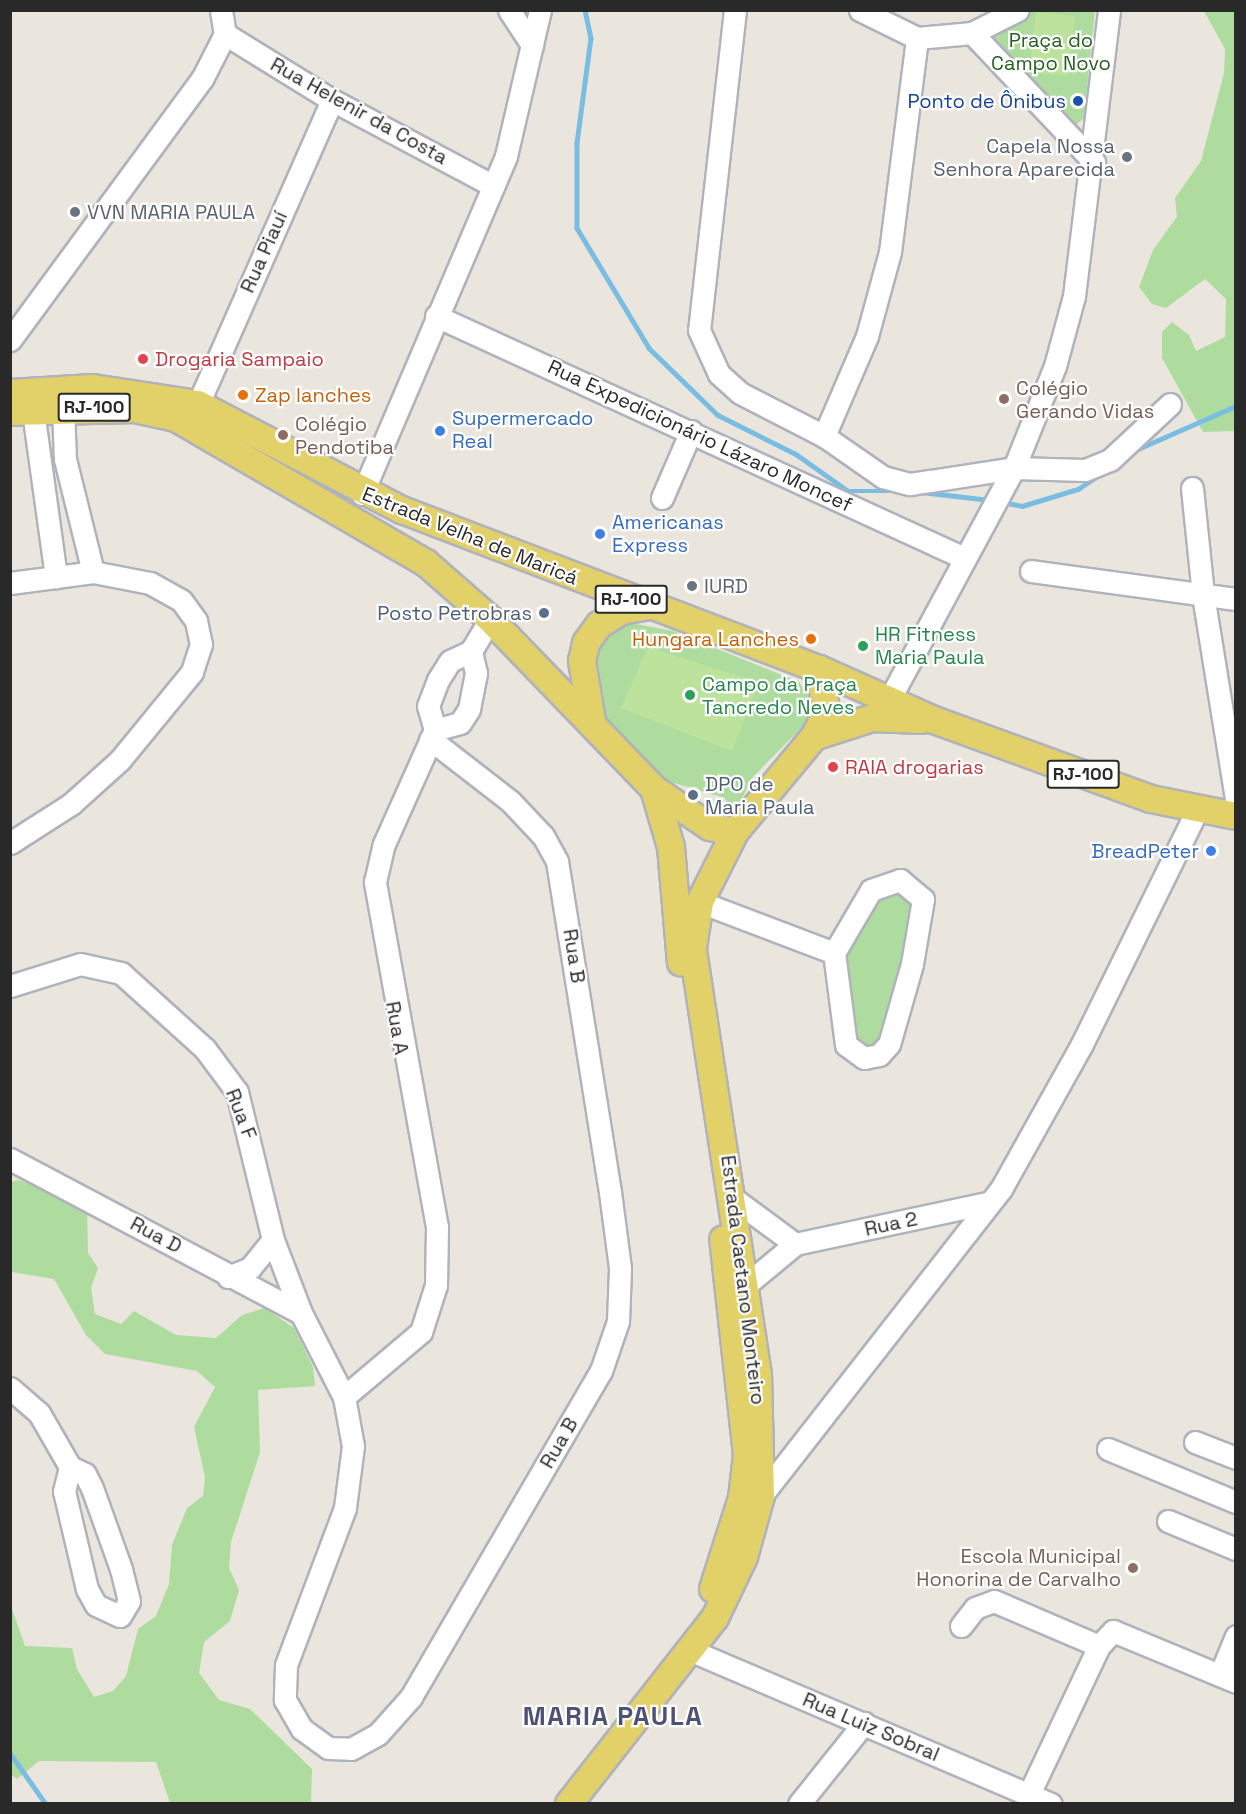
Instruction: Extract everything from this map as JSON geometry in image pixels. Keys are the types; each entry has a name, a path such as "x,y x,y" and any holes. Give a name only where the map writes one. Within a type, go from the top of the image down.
{"main road":[{"name":"Estrada Velha de Maricá","path":"10,393 93,388 198,404 362,494 649,606 819,669 934,720 1151,798 1236,816"},
{"name":"Estrada Velha de Maricá","path":"22,411 63,408 135,408 176,418 426,564 490,619 592,722 654,789 694,818 735,832"},
{"path":"426,564 423,536 444,526"},
{"path":"592,722 582,661 586,643 599,624 621,611 649,606"},
{"name":"Estrada Caetano Monteiro","path":"569,1803 692,1651 715,1618 744,1557 760,1496 762,1431 747,1284 693,948 700,902 735,832 814,736 827,713 819,669"},
{"name":"RJ-100","path":"814,736 872,718 934,720"},
{"name":"Estrada Caetano Monteiro","path":"549,1803 692,1624 713,1589 742,1498 747,1455 717,1199 683,986 671,847 654,789"}],"street":[{"path":"10,340 202,79 225,34 221,10"},
{"path":"509,10 532,45"},
{"path":"735,10 699,330 719,374 741,393 824,436 883,477 910,484 1014,468 1085,470 1110,459 1170,404"},
{"path":"860,10 916,38 972,33 1018,10"},
{"path":"889,700 1014,468 1055,366 1074,296 1094,162 1109,10"},
{"path":"362,494 436,316 494,186 514,129 538,15"},
{"path":"972,33 1094,162"},
{"name":"Rua Helenir da Costa","path":"225,34 332,100 494,186"},
{"path":"824,436 867,336 890,252 916,38"},
{"name":"Rua Piauí","path":"198,404 332,100"},
{"name":"Rua Expedicionário Lázaro Moncef","path":"436,316 691,431 969,549"},
{"path":"63,408 65,459 93,572"},
{"path":"22,411 56,577"},
{"path":"662,498 691,431"},
{"path":"1192,488 1203,595 1236,800"},
{"path":"1031,571 1236,599"},
{"path":"10,583 93,572 150,583 181,600 196,621 201,644 192,672 120,760 71,804 10,843"},
{"path":"471,651 476,673 469,709 460,723 433,735 428,706 438,680 450,661 471,651 490,619"},
{"name":"Rua B","path":"344,1397 353,1446 345,1508 286,1665 285,1700 302,1729 328,1748 351,1749 378,1734 411,1697 601,1371 618,1321 620,1268 610,1192 557,861 543,836 510,801 433,735"},
{"name":"Rua A","path":"344,1397 421,1332 436,1285 437,1227 375,882 384,844 433,735"},
{"path":"760,1496 869,1364 906,1306 957,1248 987,1203 1001,1189 1082,1044 1198,808"},
{"path":"900,880 918,890 923,899 912,964 889,1044 879,1055 864,1058 846,1045 834,953 879,883 900,880"},
{"path":"700,902 834,953"},
{"name":"Rua F","path":"10,986 80,964 121,973 205,1049 237,1092 273,1240 301,1313 344,1397"},
{"name":"Rua D","path":"10,1159 228,1277 301,1313"},
{"path":"734,1199 795,1244"},
{"name":"Rua 2","path":"747,1284 795,1244 987,1203"},
{"path":"228,1277 250,1268 273,1240"},
{"path":"10,1388 39,1413 70,1467 85,1474 92,1488 121,1569 129,1601 120,1616 96,1605 87,1588 64,1491 70,1467"},
{"path":"1195,1442 1236,1458"},
{"path":"1108,1449 1236,1502"},
{"path":"1168,1521 1236,1549"},
{"path":"961,1626 975,1608 994,1601 1099,1646"},
{"path":"1029,1794 1099,1646 1113,1631 1122,1632 1228,1679 1236,1636"},
{"name":"Rua Luiz Sobral","path":"692,1651 1051,1803"},
{"path":"799,1803 864,1723"}],"green space":[{"name":"Praça do Campo Novo","path":"1030,11 1095,11 1084,118 1076,125 992,42 1000,21"},
{"path":"1204,11 1235,11 1235,431 1203,432 1162,358 1162,332 1172,322 1189,335 1196,351 1225,337 1226,299 1205,279 1166,308 1152,304 1139,287 1153,250 1177,217 1175,198 1201,161 1224,73 1225,49"},
{"path":"1036,12 1075,16 1068,76 1029,72"},
{"path":"631,623 673,631 799,682 813,702 804,725 751,779 733,819 725,798 674,783 664,792 604,726 589,654 604,633"},
{"name":"Campo da Praça Tancredo Neves","path":"648,647 759,682 732,751 621,708"},
{"path":"891,887 915,901 904,962 881,1040 875,1048 856,1046 842,949 877,895"},
{"path":"18,1180 87,1202 88,1253 98,1268 91,1288 95,1314 121,1324 134,1311 176,1335 216,1338 242,1315 265,1308 294,1328 313,1367 315,1386 258,1390 260,1452 231,1542 229,1568 239,1590 230,1621 204,1642 199,1673 219,1700 250,1709 312,1769 311,1803 170,1803 156,1762 39,1761 17,1779 10,1774 10,1603 25,1646 72,1648 77,1669 94,1697 113,1691 126,1676 138,1629 156,1616 169,1584 172,1545 187,1508 203,1496 205,1477 194,1427 215,1387 197,1371 105,1354 86,1335 54,1279 11,1272 11,1182"}],"waterway":[{"path":"585,10 591,38 577,143 577,228 649,348 718,415 796,454 848,491 898,491"},
{"path":"1131,452 1236,406"},
{"path":"1002,502 1022,506 1078,489 1097,476"},
{"path":"921,492 990,500"},
{"path":"10,1753 46,1804"}],"place":[{"name":"Ponto de Ônibus","path":"1078,101"},
{"name":"Capela Nossa Senhora Aparecida","path":"1127,157"},
{"name":"VVN MARIA PAULA","path":"75,212"},
{"name":"Drogaria Sampaio","path":"143,359"},
{"name":"Zap lanches","path":"243,395"},
{"name":"Colégio Gerando Vidas","path":"1004,399"},
{"name":"Supermercado Real","path":"440,431"},
{"name":"Colégio Pendotiba","path":"283,435"},
{"name":"Americanas Express","path":"600,534"},
{"name":"IURD","path":"692,586"},
{"name":"Posto Petrobras","path":"544,613"},
{"name":"Hungara Lanches","path":"811,639"},
{"name":"HR Fitness Maria Paula","path":"863,646"},
{"name":"Campo da Praça Tancredo Neves","path":"690,695"},
{"name":"RAIA drogarias","path":"833,767"},
{"name":"DPO de Maria Paula","path":"693,795"},
{"name":"BreadPeter","path":"1211,851"},
{"name":"Escola Municipal Honorina de Carvalho","path":"1133,1568"}],"district":[{"name":"MARIA PAULA","path":"613,1717"}]}
